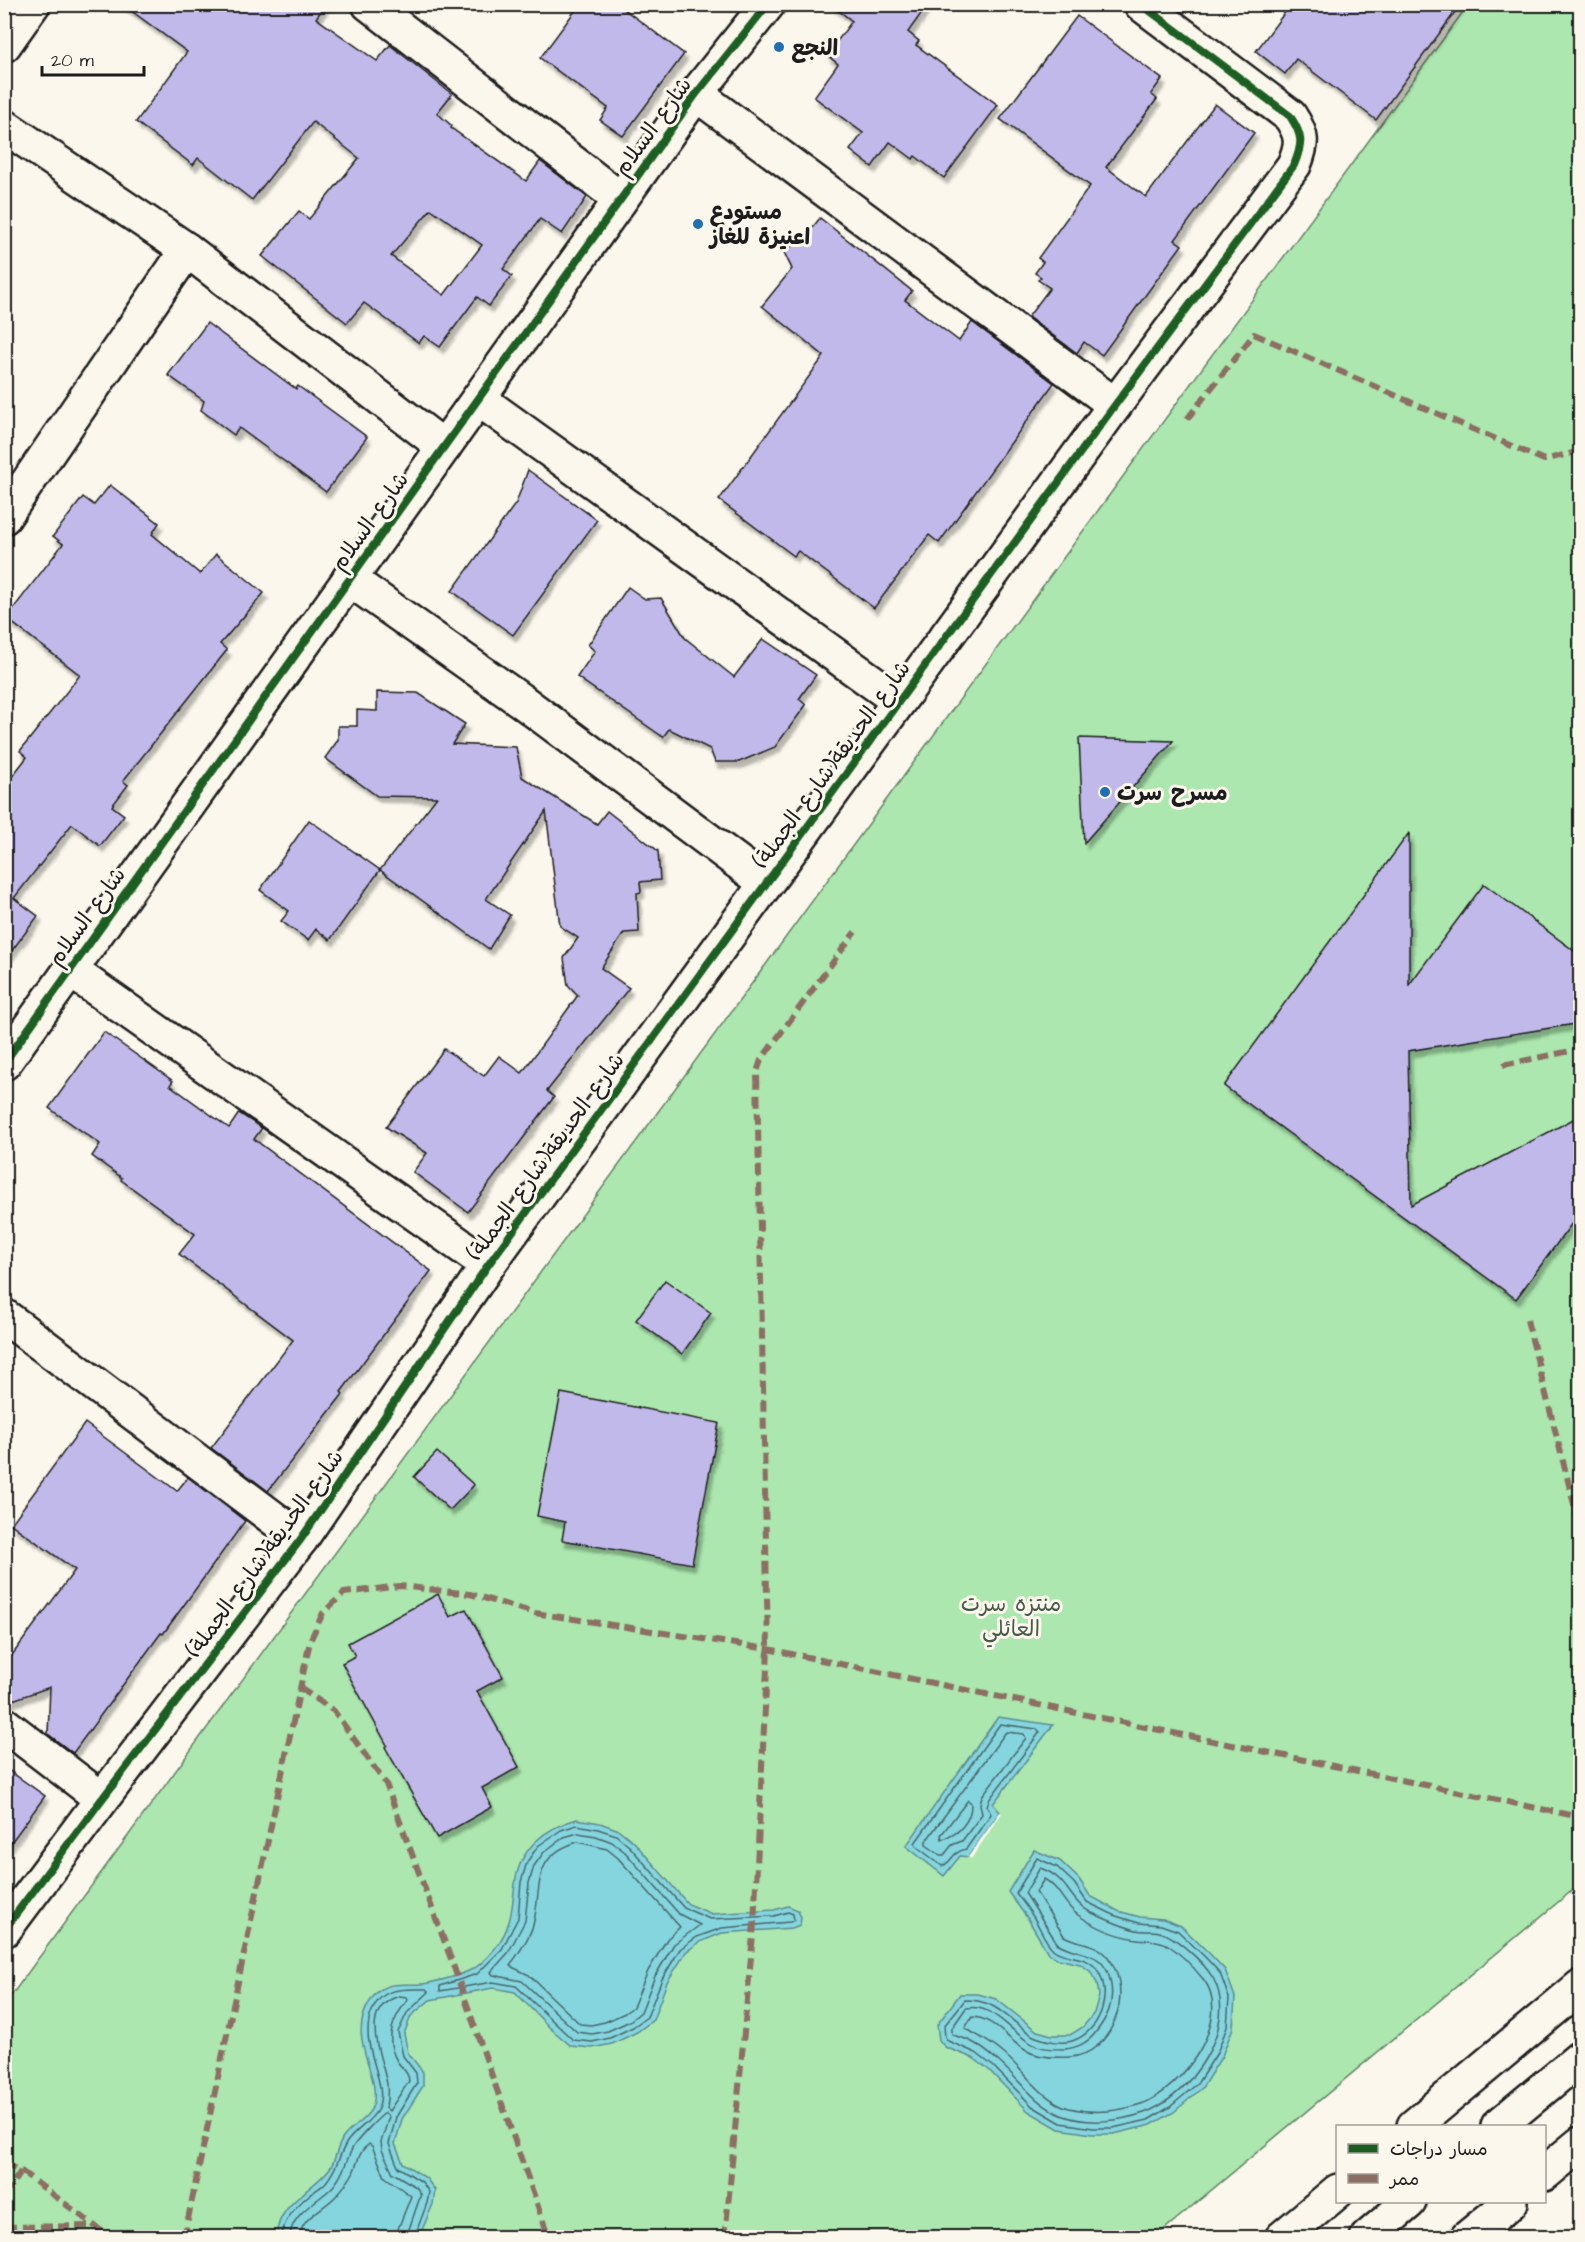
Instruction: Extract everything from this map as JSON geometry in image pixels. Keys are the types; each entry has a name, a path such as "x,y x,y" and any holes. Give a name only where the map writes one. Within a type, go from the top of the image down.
{"street":[{"path":"4,45 33,4"},
{"name":"شارع السلام","path":"4,1063 349,579 480,400 696,93 768,4"},
{"name":"شارع الحديقة(شارع الجملة)","path":"4,1930 301,1539 488,1264 1115,405 1294,165 1300,150 1301,132 1290,116 1141,4"},
{"path":"375,6 620,199"},
{"path":"696,93 1115,405"},
{"path":"4,126 188,250 444,447"},
{"path":"4,517 188,250"},
{"path":"480,400 899,700"},
{"path":"349,579 523,702 766,883"},
{"path":"70,970 488,1264"},
{"path":"4,1316 301,1539"},
{"path":"4,1724 102,1799"},
{"path":"1416,2125 1581,1987"},
{"path":"1500,2125 1581,2058"},
{"path":"1546,2173 1581,2144"},
{"path":"1281,2238 1336,2193"},
{"path":"1367,2238 1408,2203"}],"green space":[{"name":"منتزه سرت العائلي","path":"1468,5 1580,5 1580,1884 1155,2237 5,2238 5,2004"}],"water":[{"path":"998,1717 1053,1725 993,1804 1000,1812 968,1857 960,1856 944,1876 906,1846"},
{"path":"577,1819 600,1823 619,1830 634,1842 688,1904 712,1914 774,1910 788,1906 798,1910 801,1917 800,1925 792,1928 722,1933 700,1942 686,1952 667,1982 653,2020 637,2032 612,2044 592,2048 571,2046 515,1992 493,1988 430,2000 411,2016 404,2034 408,2053 423,2072 423,2086 402,2119 395,2144 403,2163 426,2178 435,2190 433,2204 419,2237 277,2237 282,2216 330,2168 343,2138 371,2110 374,2094 373,2082 361,2030 363,2017 375,1994 396,1984 420,1984 452,1977 479,1965 496,1947 505,1932 518,1871 528,1850 545,1834"},
{"path":"1034,1850 1060,1861 1079,1879 1090,1896 1118,1911 1140,1917 1163,1919 1181,1926 1225,1970 1235,1997 1233,2028 1222,2056 1202,2088 1174,2112 1151,2125 1114,2134 1092,2134 1059,2129 1028,2111 989,2070 973,2058 945,2047 939,2040 937,2025 960,1994 978,1994 996,1999 1037,2031 1052,2035 1070,2035 1083,2027 1094,2013 1099,1996 1097,1983 1090,1971 1080,1964 1058,1959 1048,1953 1028,1919 1008,1892"}],"pier":[{"path":"1000,1812 1002,1813 971,1859 968,1857"}],"building":[{"path":"122,4 326,4 316,18 377,61 390,45 452,94 437,113 452,126 451,128 526,181 540,161 587,197 562,234 540,219 503,269 512,276 489,306 477,297 440,347 424,336 419,343 364,303 347,323 262,256 299,211 309,219 359,158 313,122 252,200 198,158 193,165 136,122 187,52","holes":["431,209 482,245 444,295 391,256"]},
{"path":"580,4 617,4 684,54 623,136 600,120 608,108 540,58"},
{"path":"830,4 928,4 908,32 919,41 916,45 998,105 944,178 915,156 913,159 890,142 872,167 850,150 863,133 814,97 838,64 827,55 852,21"},
{"path":"1291,4 1461,4 1376,120 1296,59 1285,74 1256,51"},
{"path":"1077,16 1162,79 1151,94 1157,99 1106,167 1146,197 1215,104 1254,133 1175,240 1182,245 1102,355 1084,342 1077,353 1028,317 1050,288 1038,280 1041,277 1035,273 1043,262 1038,258 1090,186 1000,119"},
{"path":"820,218 912,291 905,300 959,341 972,322 1054,383 939,543 929,535 874,608 798,551 794,556 719,500 824,356 762,306 792,269 783,250 801,242"},
{"path":"207,323 296,389 298,386 367,437 326,492 239,428 234,435 201,410 204,401 168,375"},
{"path":"528,470 597,520 513,635 452,591 516,503"},
{"path":"110,485 159,523 152,534 200,574 216,554 264,593 220,644 227,650 123,781 128,785 112,806 124,815 100,846 72,824 14,898 38,916 4,961 4,787 27,757 20,751 80,675 6,618 63,544 53,536 83,497 94,505"},
{"path":"628,587 645,599 661,598 685,638 734,677 763,639 816,675 799,699 806,705 775,747 739,762 715,762 710,749 669,729 663,737 577,677 595,651 588,645"},
{"path":"377,692 418,693 465,724 452,744 516,747 522,777 597,824 607,811 658,851 660,880 640,882 641,892 637,893 639,932 624,933 601,968 629,988 547,1091 554,1097 468,1212 413,1172 427,1153 386,1127 444,1049 484,1076 499,1056 522,1073 578,995 568,985 564,958 578,938 560,926 546,811 486,899 510,915 489,949 380,870 437,797 377,796 325,758 338,740 338,726 357,726 357,710 377,711"},
{"name":"مسرح سرت","path":"1079,738 1173,741 1084,843"},
{"path":"309,820 380,870 330,940 316,929 308,940 281,921 289,911 260,890"},
{"path":"1409,833 1409,985 1484,884 1581,956 1581,1023 1408,1051 1411,1205 1581,1115 1581,1211 1516,1299 1224,1086"},
{"path":"104,1032 173,1081 170,1085 229,1128 239,1113 262,1128 254,1139 431,1271 341,1392 343,1394 268,1491 211,1448 293,1340 179,1254 195,1234 92,1156 100,1144 49,1108"},
{"path":"665,1280 711,1313 682,1354 636,1320"},
{"path":"561,1393 719,1423 692,1564 562,1540 565,1522 537,1516"},
{"path":"85,1423 177,1491 188,1477 245,1521 73,1753 48,1734 50,1687 4,1703 4,1666 75,1570 11,1524"},
{"path":"437,1452 474,1485 450,1510 414,1477"},
{"path":"438,1594 450,1617 466,1609 503,1677 477,1691 519,1767 482,1788 492,1807 437,1838 385,1747 387,1745 342,1663 355,1656 348,1643"},
{"path":"4,1767 45,1796 4,1852"}],"marked path":[{"path":"1187,419 1254,334 1544,460 1580,451"},
{"path":"725,2238 754,1924 768,1649 757,1072 761,1060 855,932"},
{"path":"1503,1065 1580,1049"},
{"path":"1527,1320 1580,1528"},
{"path":"184,2238 310,1641 323,1613 344,1593 400,1586 470,1594 535,1613 768,1649 1580,1817"},
{"path":"300,1688 334,1711 386,1784 451,1959 549,2238"},
{"path":"4,2164 21,2171 111,2238"},
{"path":"4,2196 21,2171"},
{"path":"61,2238 67,2226"},
{"path":"4,2227 96,2226"}],"cycle path":[{"path":"4,1063 696,94 768,4"},
{"path":"4,1930 301,1539 488,1265 1115,405 1294,165 1300,140 1290,116 1141,4"}],"place":[{"name":"النجع","path":"779,47"},
{"name":"مستودع اعنيزة للغاز","path":"698,224"},
{"name":"مسرح سرت","path":"1105,792"}]}
